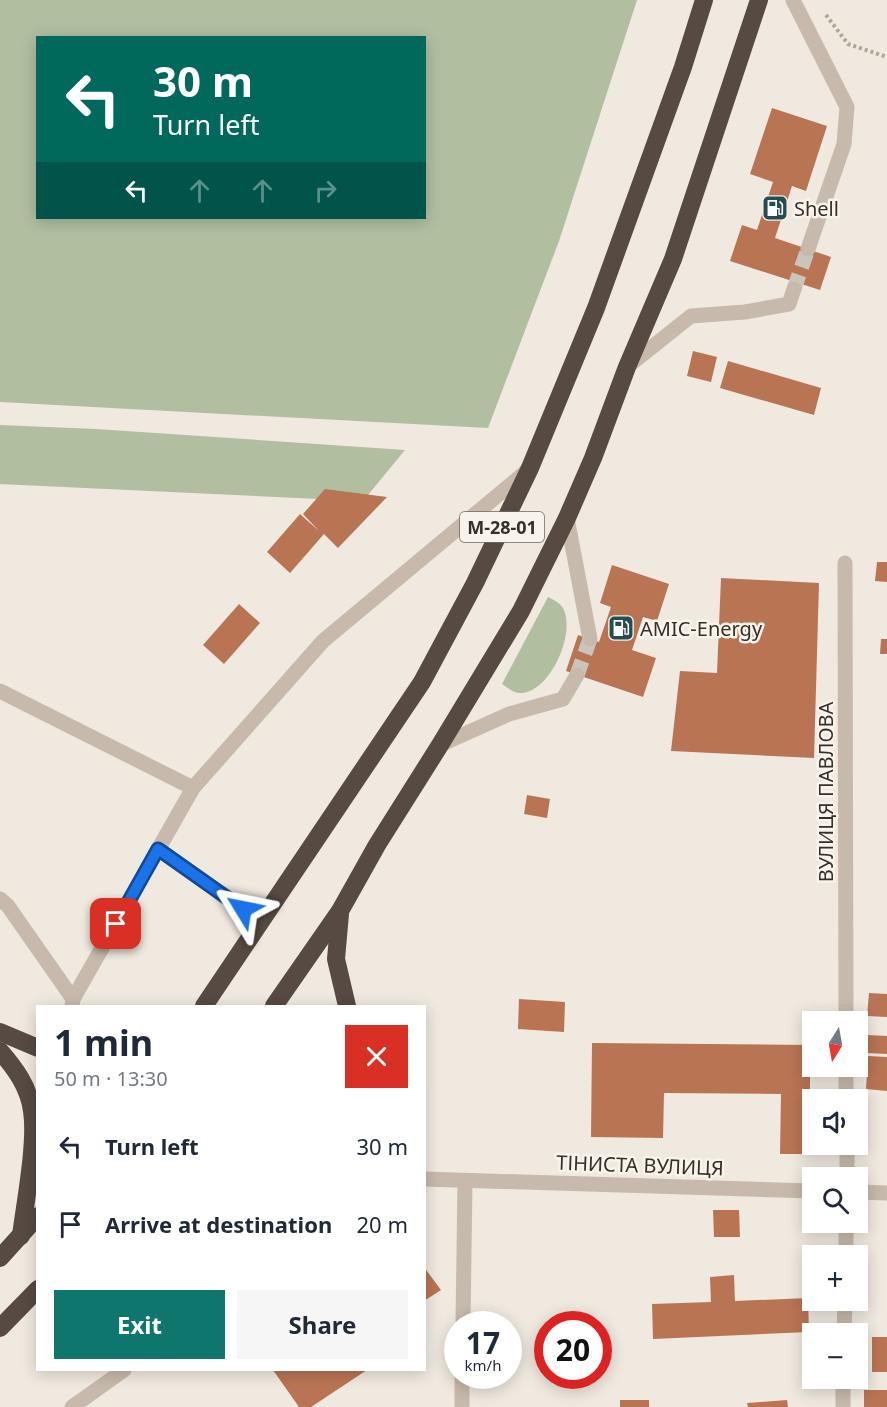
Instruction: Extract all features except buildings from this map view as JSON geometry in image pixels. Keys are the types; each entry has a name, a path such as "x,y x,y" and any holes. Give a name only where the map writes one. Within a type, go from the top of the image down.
{"highway":[{"name":"М-28-01","path":"207,1003 260,921 423,682 475,583 530,468 596,308 633,213 704,0"},
{"name":"М-28-01","path":"275,1005 340,910 377,845 521,611 567,518 673,259 759,0"},
{"path":"340,910 336,959 347,1005"},
{"path":"0,1032 36,1047"},
{"path":"0,1051 17,1071 33,1112 32,1144 21,1236"},
{"path":"0,1258 36,1218"},
{"path":"0,1328 36,1291"}],"street":[{"path":"793,0 847,107 844,144 808,249"},
{"path":"627,367 691,315 745,312 789,304 794,290"},
{"path":"0,899 8,906 73,1003 193,788 323,641 530,468"},
{"path":"567,518 590,639"},
{"name":"ВУЛИЦЯ ПАВЛОВА","path":"845,563 846,1011"},
{"path":"440,745 509,714 563,699 577,675"},
{"path":"0,691 193,788"},
{"path":"158,849 260,921"},
{"name":"ТІНИСТА ВУЛИЦЯ","path":"426,1179 802,1191"},
{"path":"463,1311 465,1181"},
{"path":"868,1192 887,1193"},
{"path":"77,1405 123,1371"},
{"path":"462,1389 462,1407"},
{"path":"843,1389 843,1407"}],"path":[{"path":"821,9 848,44 887,57"}],"green space":[{"path":"0,0 637,0 559,241 488,428 0,402"},
{"path":"0,425 96,429 405,450 363,501 0,484"},
{"path":"548,597 563,608 566,618 564,644 559,658 552,671 534,689 523,693 514,692 502,684"}],"tunnel":[{"path":"794,289 808,249"},
{"path":"577,675 590,639"}],"place":[{"name":"Shell","path":"775,208"},
{"name":"AMIC-Energy","path":"621,628"}],"route":[{"path":"116,924 158,849 243,909"}]}
